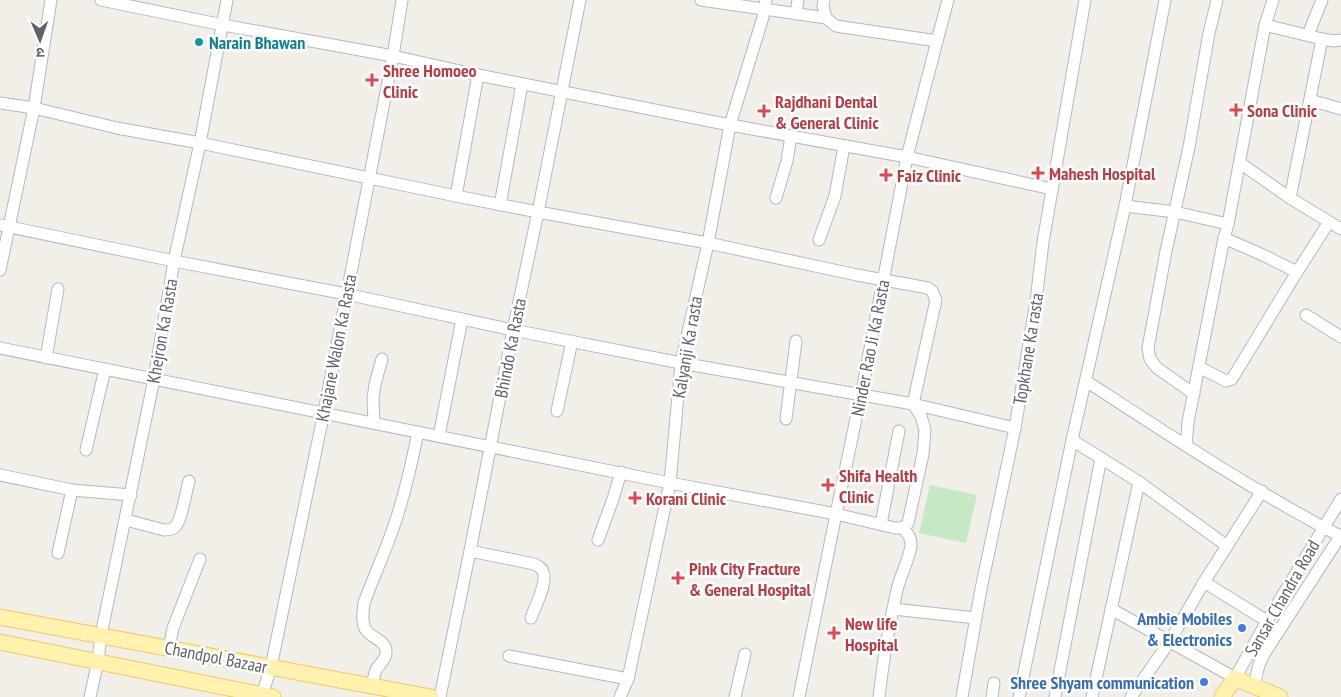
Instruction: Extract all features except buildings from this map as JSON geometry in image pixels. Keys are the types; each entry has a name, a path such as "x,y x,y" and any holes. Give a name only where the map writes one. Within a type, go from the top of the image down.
{"main road":[{"name":"Chandpol Bazaar","path":"0,617 431,697"},
{"name":"Chandpol Bazaar","path":"0,642 265,696"},
{"path":"1235,678 1280,697"},
{"name":"Sansar Chandra Road","path":"1222,697 1235,678"}],"street":[{"path":"0,270 4,225 34,108 51,0"},
{"path":"101,0 223,25 393,56 478,75 730,125 907,157 1052,189"},
{"name":"Khejron Ka Rasta","path":"90,697 154,379 174,261 200,143 227,0"},
{"name":"Khajane Walon Ka Rasta","path":"265,696 324,412 393,56 402,0"},
{"name":"Bhindo Ka Rasta","path":"440,697 580,0"},
{"path":"700,0 765,4 796,14 826,18 836,26 936,41"},
{"path":"796,14 798,0"},
{"path":"824,0 823,6 826,18"},
{"name":"Ninder Rao Ji Ka Rasta","path":"799,697 884,280 907,157 948,0"},
{"name":"Topkhane Ka rasta","path":"962,697 976,618 1015,428 1052,189 1085,0"},
{"path":"1019,697 1072,440 1126,206 1165,0"},
{"path":"1194,394 1157,368 1150,359 1148,348 1217,0"},
{"path":"1186,446 1188,422 1240,163 1265,25 1273,0"},
{"path":"1308,35 1322,0"},
{"name":"Kalyanji Ka rasta","path":"620,697 628,679 670,483 681,363 708,243 730,125 765,4"},
{"path":"1265,25 1322,39 1341,40"},
{"path":"1290,198 1322,39"},
{"path":"456,196 478,75"},
{"path":"500,205 522,84"},
{"path":"1310,100 1341,109"},
{"path":"0,103 34,108 117,128 200,143 369,179 708,243 928,288 936,300 912,404 921,416 925,430 923,454 908,523 903,528 0,348"},
{"path":"776,198 787,161 791,136"},
{"path":"819,240 835,196 844,146"},
{"path":"1240,163 1290,198 1341,229"},
{"path":"1126,206 1175,212 1228,224"},
{"path":"1199,367 1226,380 1232,378 1329,222"},
{"path":"4,225 174,261 346,294 513,330 681,363 912,404 1015,428"},
{"path":"1224,238 1297,272"},
{"path":"46,358 58,289"},
{"path":"1306,315 1341,337"},
{"path":"439,436 462,319"},
{"path":"557,411 572,341"},
{"path":"786,419 796,341"},
{"path":"374,423 373,399 382,359"},
{"path":"86,450 105,369"},
{"path":"1086,381 1186,446 1262,492 1323,527 1341,535"},
{"path":"881,524 899,431"},
{"path":"372,686 376,672 385,659 386,648 382,642 365,628 364,603 398,514 418,432"},
{"path":"1072,440 1138,482 1227,546"},
{"path":"1055,697 1101,458"},
{"path":"598,540 613,499 620,472"},
{"path":"0,475 72,490 131,495"},
{"path":"126,520 164,530 174,528 179,521 189,481"},
{"path":"1092,697 1138,482"},
{"path":"58,553 72,490"},
{"path":"1132,697 1170,641 1204,582 1262,492"},
{"name":"Sansar Chandra Road","path":"1235,678 1267,621 1341,499"},
{"path":"879,697 893,609 911,547 910,538 903,528"},
{"name":"Sansar Chandra Road","path":"1254,686 1264,654 1341,535"},
{"path":"470,552 534,564 541,568 544,572 544,584 531,618"},
{"path":"169,648 173,628 200,559"},
{"path":"1204,582 1267,621"},
{"path":"893,609 976,618"},
{"path":"1111,609 1235,678"},
{"path":"735,697 745,654"},
{"path":"509,656 628,679"},
{"path":"992,697 994,683"}],"green space":[{"path":"930,485 977,495 966,543 919,533"}],"place":[{"name":"Narain Bhawan","path":"199,42"},
{"name":"Shree Homoeo Clinic","path":"372,80"},
{"name":"Sona Clinic","path":"1236,110"},
{"name":"Rajdhani Dental & General Clinic","path":"764,111"},
{"name":"Mahesh Hospital","path":"1038,173"},
{"name":"Faiz Clinic","path":"886,175"},
{"name":"Shifa Health Clinic","path":"828,485"},
{"name":"Korani Clinic","path":"635,498"},
{"name":"Pink City Fracture & General Hospital","path":"678,578"},
{"name":"Ambie Mobiles & Electronics","path":"1242,628"},
{"name":"New life Hospital","path":"834,633"},
{"name":"Shree Shyam communication","path":"1204,682"}]}
